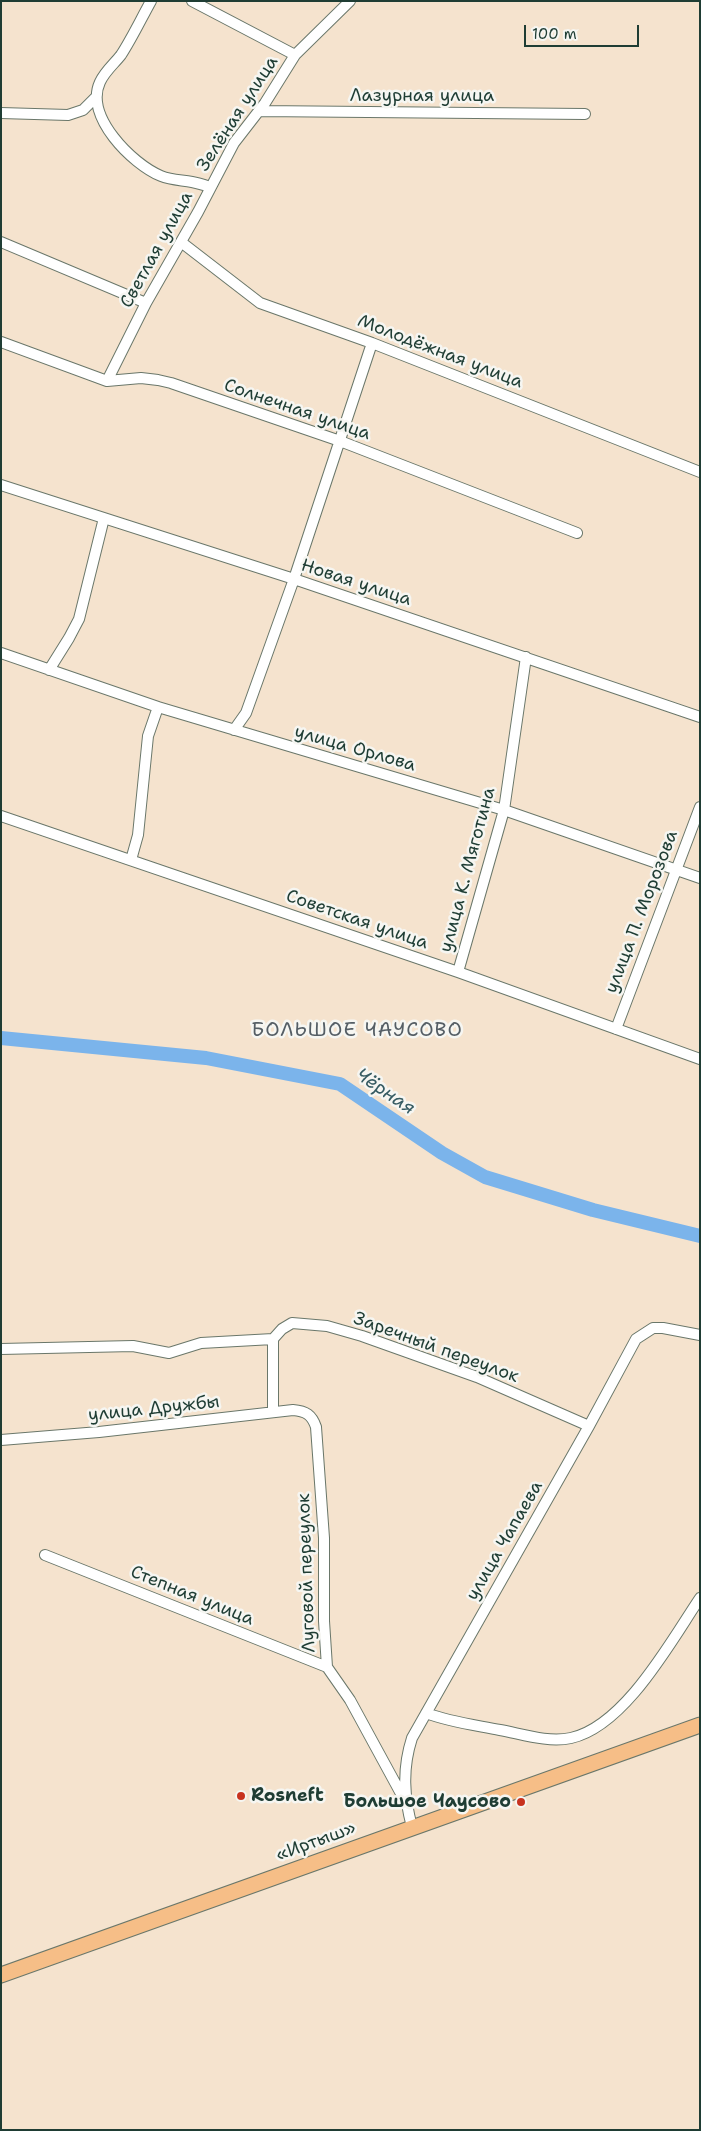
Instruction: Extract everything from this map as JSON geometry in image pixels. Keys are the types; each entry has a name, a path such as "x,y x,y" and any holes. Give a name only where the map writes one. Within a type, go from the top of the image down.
{"highway":[{"name":"«Иртыш»","path":"1,1975 700,1725"}],"street":[{"path":"1,113 68,115 83,110 95,98 100,83 127,45 151,1"},
{"name":"Зелёная улица","path":"192,1 295,55 259,111 234,143 210,187"},
{"path":"295,55 350,1"},
{"name":"Светлая улица","path":"95,98 105,123 114,138 149,170 163,177 210,187 146,303 107,381"},
{"name":"Лазурная улица","path":"259,111 585,114"},
{"path":"1,242 146,303"},
{"name":"Молодёжная улица","path":"181,242 260,303 372,343 700,472"},
{"name":"Солнечная улица","path":"1,342 107,381 141,378 158,380 340,441 577,533"},
{"path":"234,730 246,712 294,579 372,343"},
{"name":"Новая улица","path":"1,485 294,579 700,716"},
{"path":"49,670 79,618 104,518"},
{"name":"улица Орлова","path":"1,653 158,707 504,810 700,878"},
{"name":"улица К. Мяготина","path":"458,972 504,810 526,657"},
{"path":"130,860 138,835 148,736 158,707"},
{"name":"улица П. Морозова","path":"616,1029 700,807"},
{"name":"Советская улица","path":"1,816 458,972 700,1059"},
{"name":"Заречный переулок","path":"273,1339 282,1329 292,1323 327,1326 362,1336 477,1378 589,1426"},
{"name":"улица Чапаева","path":"412,1828 405,1801 407,1751 412,1738 589,1426 636,1339 653,1328 700,1335"},
{"path":"1,1349 133,1346 169,1353 201,1344 273,1339 273,1412"},
{"name":"улица Дружбы","path":"1,1440 98,1432 294,1410 309,1414"},
{"name":"Луговой переулок","path":"309,1414 314,1419 316,1427 321,1501 327,1667 350,1700 405,1801"},
{"name":"Степная улица","path":"45,1555 327,1667"},
{"path":"426,1713 443,1719 548,1739 573,1737 602,1722 642,1684 700,1598"}],"waterway":[{"name":"Чёрная","path":"1,1038 206,1058 340,1084 442,1153 485,1177 593,1210 700,1236"}],"place":[{"name":"Rosneft","path":"241,1796"},
{"name":"Большое Чаусово","path":"521,1802"}],"district":[{"name":"БОЛЬШОЕ ЧАУСОВО","path":"357,1031"}]}
